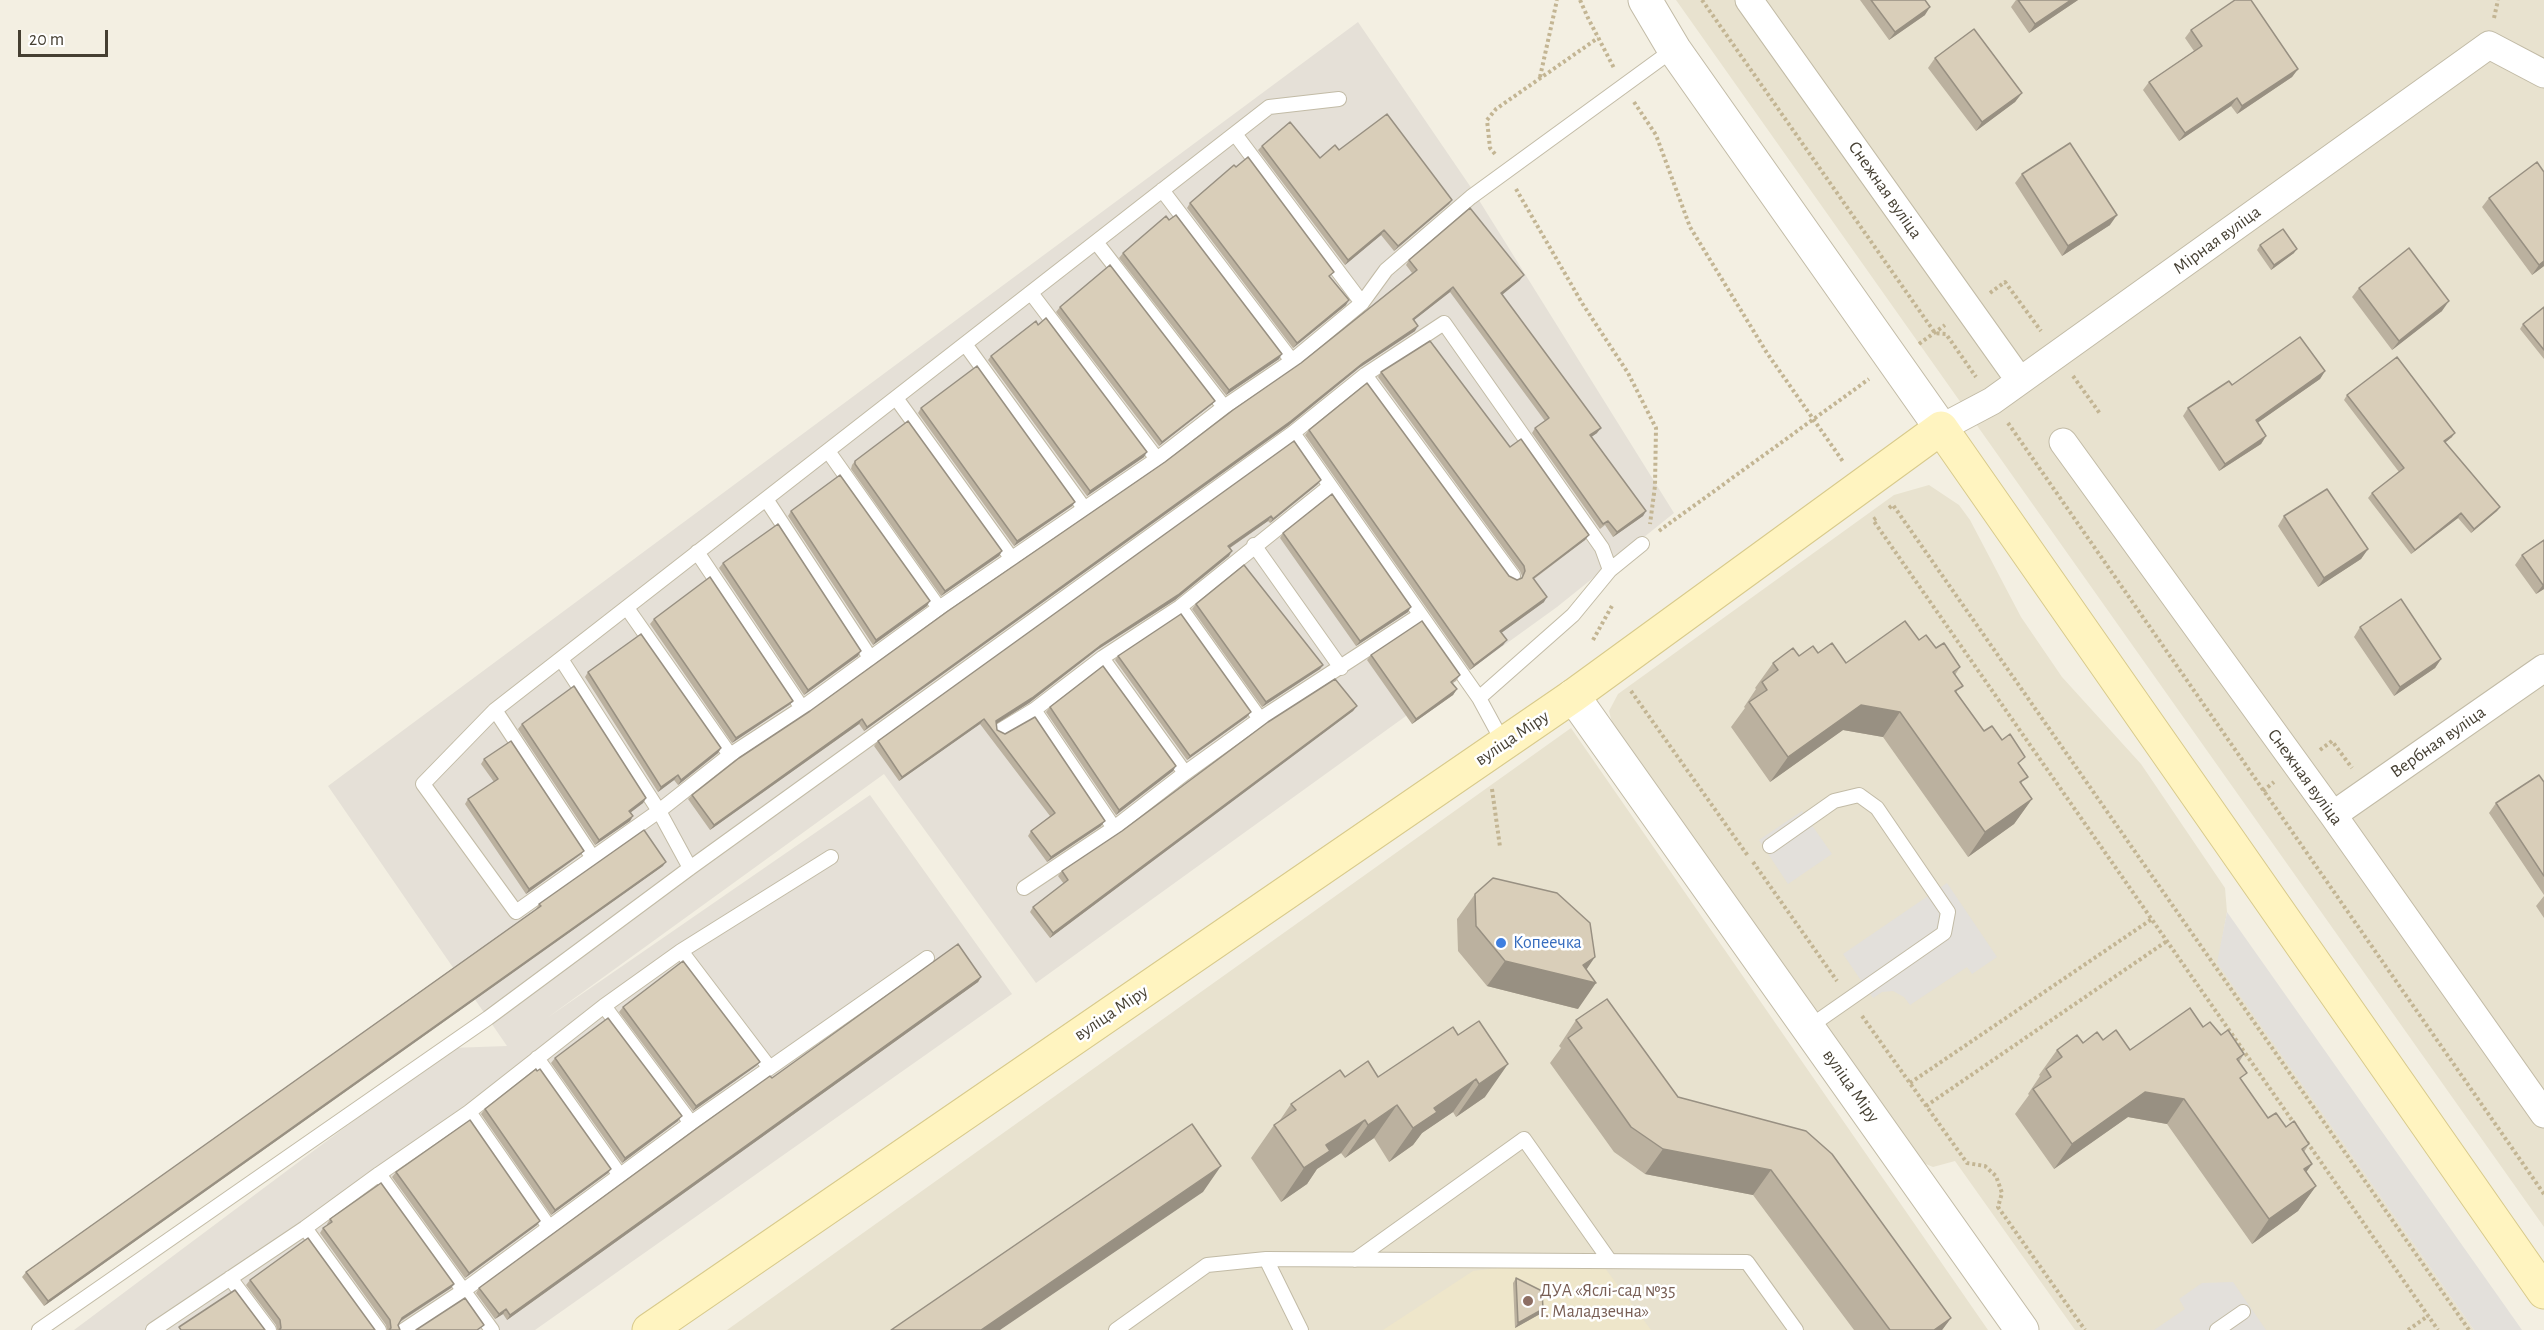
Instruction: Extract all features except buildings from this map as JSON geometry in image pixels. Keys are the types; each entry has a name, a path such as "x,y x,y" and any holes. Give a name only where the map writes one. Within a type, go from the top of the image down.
{"main road":[{"name":"вуліца Міру","path":"649,1330 1573,696 1941,428"},
{"path":"1941,428 2544,1292"}],"street":[{"path":"1645,0 1674,49 1941,428"},
{"name":"Снежная вуліца","path":"1749,0 2020,381"},
{"name":"Мірная вуліца","path":"1941,428 1992,401 2488,45 2544,74"},
{"name":"Снежная вуліца","path":"2063,442 2333,815 2544,1113"},
{"name":"Вербная вуліца","path":"2333,815 2544,668"},
{"name":"вуліца Міру","path":"1573,696 2022,1330"}],"lane":[{"path":"1339,99 1269,107 495,710 423,784 516,912 659,812 730,755 802,708 939,608 1157,459 1224,407 1292,361 1362,303 1386,270 1471,197 1674,49"},
{"path":"1235,134 1362,303"},
{"path":"1162,190 1292,361"},
{"path":"1096,242 1224,407"},
{"path":"1031,292 1157,459"},
{"path":"39,1330 488,1018 690,868 1293,433 1365,375 1444,323 1602,548 1610,570"},
{"path":"965,344 1084,508"},
{"path":"1365,375 1513,576"},
{"path":"896,398 1012,559"},
{"path":"1293,433 1479,698 1495,749"},
{"path":"828,451 939,608"},
{"path":"1001,730 1034,710 1102,658 1180,607 1254,545 1329,487"},
{"path":"766,499 871,659"},
{"path":"1479,698 1573,615 1610,570 1642,544"},
{"path":"1254,545 1341,668"},
{"path":"698,552 802,708"},
{"path":"1180,607 1260,719"},
{"path":"627,608 730,755"},
{"path":"1024,888 1114,828 1260,719 1420,615"},
{"path":"1102,658 1185,773"},
{"path":"561,659 659,812 690,868"},
{"path":"495,710 593,858"},
{"path":"1034,710 1114,828"},
{"path":"1770,846 1834,801 1859,795 1877,808 1948,912 1944,933 1809,1027"},
{"path":"153,1330 305,1228 469,1112 604,1006 681,951 831,857"},
{"path":"681,951 769,1067"},
{"path":"404,1330 463,1291 619,1174 769,1067 927,958"},
{"path":"604,1006 691,1123"},
{"path":"537,1058 619,1174"},
{"path":"469,1112 549,1227"},
{"path":"1355,1260 1524,1139 1610,1261"},
{"path":"379,1174 492,1330"},
{"path":"305,1228 379,1330"},
{"path":"1266,1259 1301,1330"},
{"path":"1116,1330 1207,1265 1266,1259 1748,1262 1796,1330"},
{"path":"230,1278 269,1330"},
{"path":"2217,1330 2243,1312"}],"path":[{"path":"1540,77 1557,0"},
{"path":"1580,0 1623,85 1656,135 1690,227 1767,353 1880,515"},
{"path":"1702,0 1935,333 1946,334 2544,1194"},
{"path":"1598,38 1496,109 1487,120 1490,148 1582,303 1628,374 1656,429 1655,486 1651,522 1642,544"},
{"path":"1642,544 2006,282 2043,334"},
{"path":"2071,373 2101,415"},
{"path":"2298,1128 1873,520 1893,505 2469,1330"},
{"path":"1584,646 1594,639 1615,600"},
{"path":"1495,749 1500,847"},
{"path":"1910,1083 2152,919"},
{"path":"1926,1106 2168,941"},
{"path":"2304,1138 2438,1330"},
{"path":"2408,1330 2428,1316"}],"shaded area":[{"path":"1676,0 2544,0 2544,1227"},
{"path":"1358,22 1472,189 1674,513 1557,607 1036,983 884,774 547,1018 870,795 1012,994 535,1330 74,1330 451,1048 507,1046 328,786"},
{"path":"1929,485 1959,505 1970,520 2021,617 2062,677 2141,764 2225,888 2227,912 2218,963 2474,1330 2075,1330 1955,1161 1933,1167 1921,1162 1614,730 1609,711 1618,694 1894,495"},
{"path":"1571,728 1988,1330 727,1330"},
{"path":"1802,811 1832,854 1788,884 1759,840"},
{"path":"1947,883 1997,957 1972,974 1967,967 1910,1005 1904,997 1893,991 1882,992 1873,998 1843,954"},
{"path":"2227,912 2522,1330 2474,1330 2217,963"},
{"name":"ДУА «Яслі-сад №35 г. Маладзечна»","path":"1596,1256 1651,1330 1383,1330 1473,1271"},
{"path":"2233,1282 2266,1330 2154,1330 2185,1309 2179,1299 2202,1283"}],"place":[{"name":"Копеечка","path":"1501,943"},
{"name":"ДУА «Яслі-сад №35 г. Маладзечна»","path":"1528,1301"}]}
